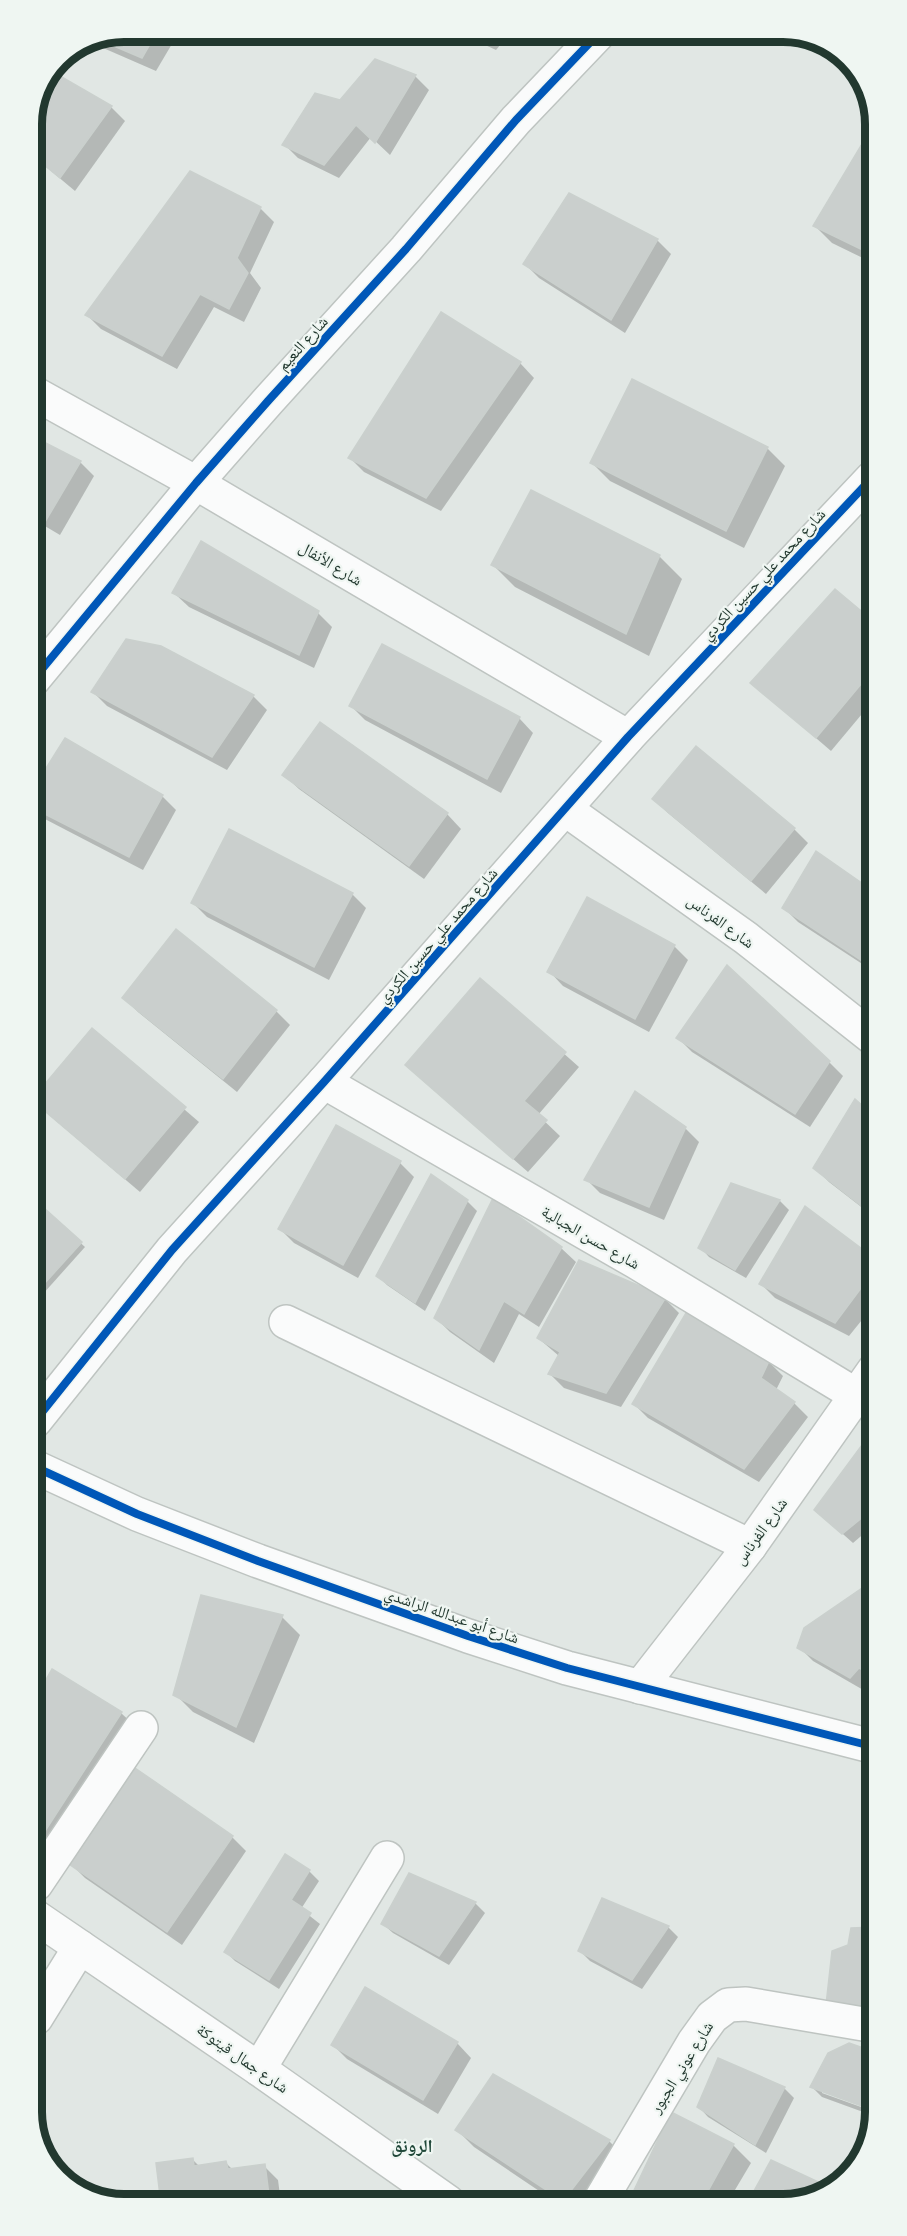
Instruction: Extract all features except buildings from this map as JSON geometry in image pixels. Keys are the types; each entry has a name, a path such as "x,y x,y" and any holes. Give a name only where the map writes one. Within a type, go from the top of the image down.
{"street":[{"name":"شارع النعيم","path":"42,669 196,483 406,249 516,120 590,42"},
{"name":"شارع الأنفال","path":"42,398 196,483 628,737"},
{"name":"شارع محمد علي حسين الكردي","path":"42,1411 172,1250 324,1082 628,737 865,485"},
{"name":"شارع الفرناس","path":"566,809 746,938 865,1032"},
{"name":"شارع حسن الجبالية","path":"324,1082 636,1262 865,1383"},
{"path":"286,1322 750,1546"},
{"name":"شارع الفرناس","path":"640,1687 750,1546 865,1383"},
{"name":"شارع أبو عبدالله الراشدي","path":"42,1470 137,1514 269,1565 468,1636 567,1668 865,1744"},
{"path":"42,1875 141,1728"},
{"path":"259,2069 387,1858"},
{"name":"شارع جمال قيتوكة","path":"42,1921 437,2194"},
{"path":"42,2008 80,1947"},
{"name":"شارع عوني الجبور","path":"604,2194 694,2042 712,2017 728,2005 746,2004 865,2024"}],"cycle path":[{"path":"42,669 196,483 406,249 516,120 590,42"},
{"path":"42,1412 172,1250 324,1082 628,737 865,485"},
{"path":"42,1470 137,1514 258,1561 468,1636 567,1668 865,1744"}],"district":[{"name":"الرونق","path":"412,2146"}]}
